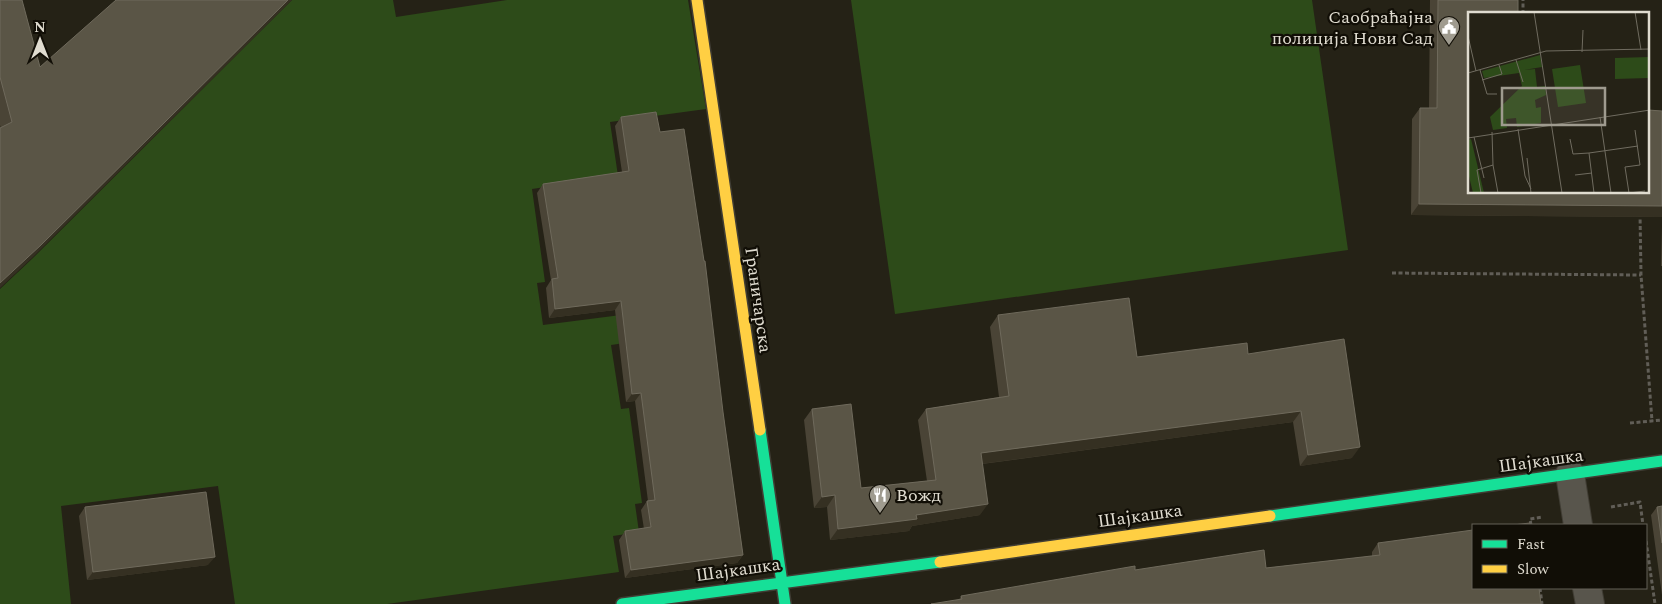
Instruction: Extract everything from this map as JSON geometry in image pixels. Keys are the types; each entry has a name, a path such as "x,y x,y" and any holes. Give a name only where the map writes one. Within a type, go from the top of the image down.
{"street":[{"name":"Граничарска","path":"696,0 785,604"},
{"name":"Шајкашка","path":"622,604 1662,461"},
{"path":"1570,474 1578,524"},
{"path":"1587,589 1590,604"}],"path":[{"path":"1640,211 1641,275 1652,421"},
{"path":"1392,273 1641,275"},
{"path":"1630,423 1662,420"},
{"path":"1640,502 1643,524"},
{"path":"1530,518 1531,524"},
{"path":"1647,548 1655,604"},
{"path":"1540,589 1542,604"}],"green space":[{"path":"292,0 393,0 396,17 507,0 688,0 706,109 610,122 618,176 532,189 545,282 537,283 543,325 621,315 625,343 611,345 621,409 629,408 642,503 635,504 639,532 613,536 619,572 387,604 235,604 218,486 61,506 71,604 0,604 0,289"},
{"path":"851,0 1312,0 1348,250 895,314"}],"building":[{"path":"0,0 22,0 40,67 116,0 288,0 41,245 0,283 0,128 12,122 0,77"},
{"path":"1438,0 1518,0 1518,12 1468,12 1468,194 1650,194 1650,110 1662,111 1662,206 1419,204 1420,108 1437,108"},
{"path":"656,112 660,132 684,129 705,261 723,412 743,555 631,570 625,531 651,527 647,501 655,500 641,393 632,394 621,301 555,309 552,279 558,278 543,184 629,171 621,117"},
{"path":"1129,298 1137,357 1247,343 1248,354 1344,339 1360,447 1308,455 1301,411 981,453 988,504 916,515 917,519 838,529 835,495 822,497 812,409 851,404 861,488 936,480 926,409 1009,396 998,315"},
{"path":"206,492 215,557 93,572 85,507"},
{"path":"1662,506 1662,543 1657,507"},
{"path":"1472,530 1472,589 1539,589 1541,604 931,604 962,599 961,596 1135,566 1135,570 1264,550 1266,568 1380,555 1378,543"}],"traffic: fast":[{"path":"760,430 785,604"},
{"path":"1270,516 1662,461"},
{"path":"622,604 940,562"}],"traffic: slow":[{"path":"697,0 760,430"},
{"path":"940,562 1270,516"}],"place":[{"name":"Саобраћајна полиција Нови Сад","path":"1449,46"},
{"name":"Вожд","path":"880,514"}]}
